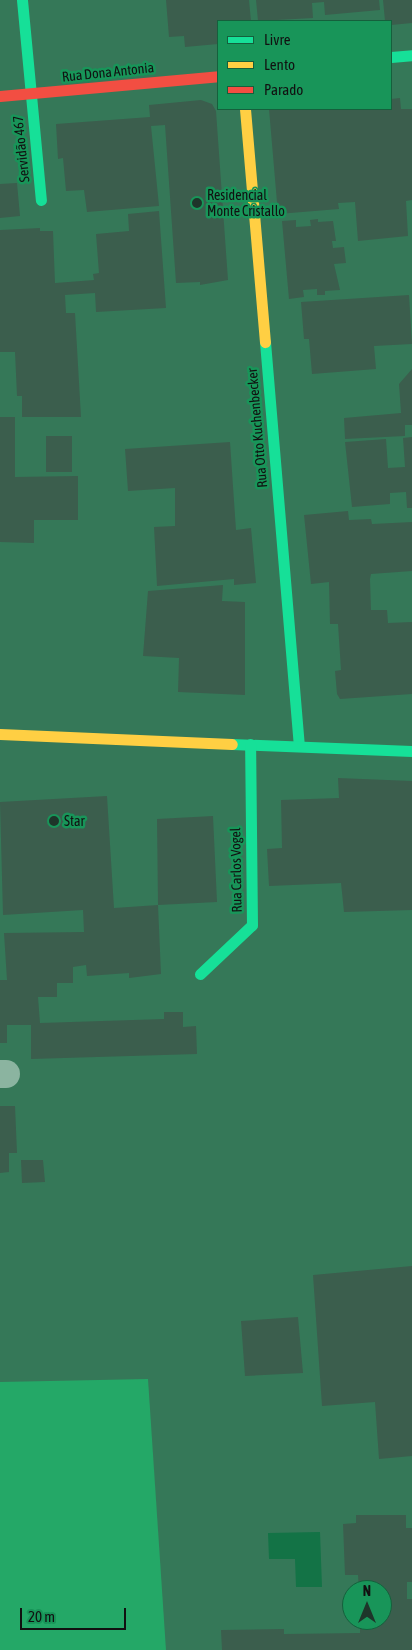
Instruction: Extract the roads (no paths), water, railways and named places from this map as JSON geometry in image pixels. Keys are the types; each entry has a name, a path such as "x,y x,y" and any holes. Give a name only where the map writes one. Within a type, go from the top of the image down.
{"street":[{"name":"Servidão 467","path":"22,0 41,200"},
{"path":"392,57 412,55"},
{"name":"Rua Dona Antonia","path":"0,96 30,95 217,76"},
{"name":"Rua Otto Kuchenbecker","path":"245,110 299,746"},
{"path":"0,734 412,750"},
{"name":"Rua Carlos Vogel","path":"200,974 252,925 250,744"}],"place":[{"name":"Residencial Monte Cristallo","path":"197,203"},
{"name":"Star","path":"54,821"}]}
